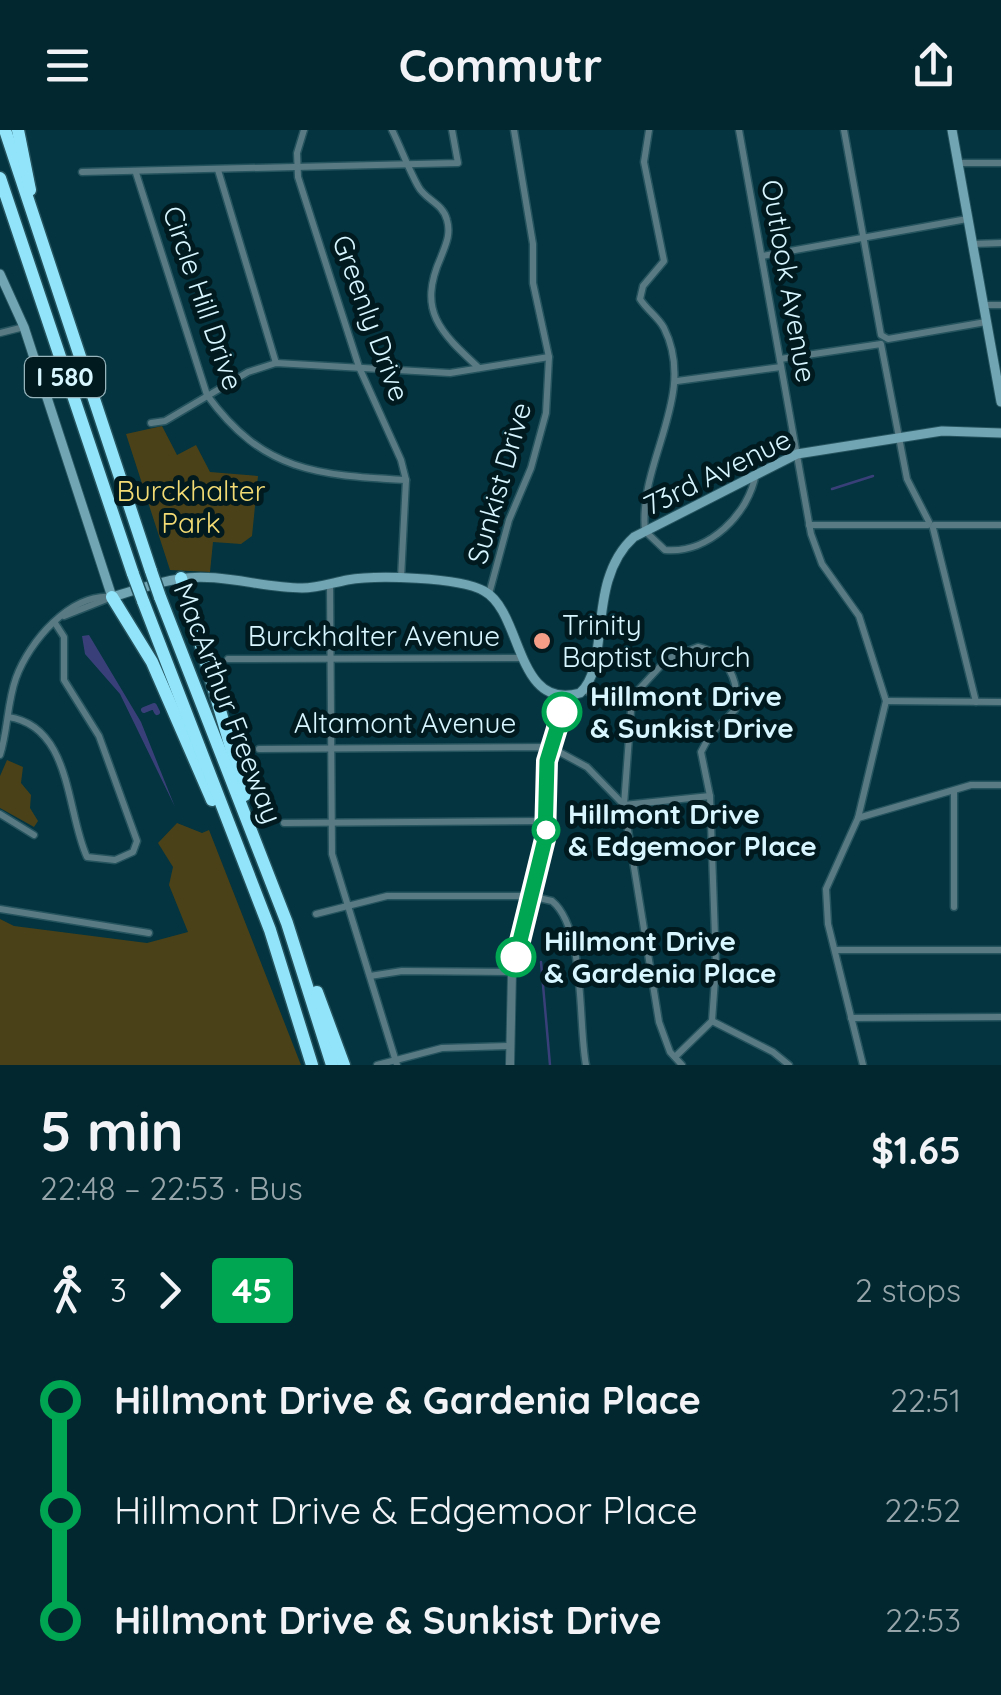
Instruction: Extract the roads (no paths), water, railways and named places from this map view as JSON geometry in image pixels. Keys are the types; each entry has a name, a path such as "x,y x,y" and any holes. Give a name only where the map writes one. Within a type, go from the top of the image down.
{"highway":[{"name":"MacArthur Freeway","path":"5,130 160,597 286,923 332,1065"},
{"path":"18,130 30,188 30,213"},
{"name":"MacArthur Freeway","path":"0,178 133,574 256,892 312,1065"},
{"path":"0,194 13,218"},
{"path":"181,578 244,792 246,818"},
{"path":"112,596 159,676 256,892"},
{"path":"286,923 344,1065"}],"main road":[{"path":"952,130 982,305 998,367 1001,402"},
{"path":"0,274 24,327 112,596 181,578 302,588 362,579 401,580 462,584 489,594"},
{"name":"73rd Avenue","path":"584,690 612,567 626,544 646,531 797,454 942,431 1001,433"},
{"name":"Sunkist Drive","path":"489,594 508,618 521,658 543,686 568,696"},
{"path":"568,696 584,690"}],"street":[{"name":"Greenly Drive","path":"304,130 297,168 358,367 394,440 406,480 401,580"},
{"path":"392,130 418,187 441,207 449,225 448,238 430,284 432,314 450,340 479,368"},
{"path":"82,172 458,163 452,130"},
{"name":"Sunkist Drive","path":"489,594 508,520 531,468 546,412 549,357 533,283 533,244 514,130"},
{"path":"649,130 644,162 664,261 643,286 640,299 666,332 677,381 650,478 646,531 665,550 697,546 743,509 757,472"},
{"name":"Outlook Avenue","path":"739,130 809,525 822,564 858,616 886,701"},
{"path":"844,130 906,479 931,525 976,702"},
{"path":"958,163 1001,164"},
{"path":"218,170 276,363"},
{"name":"Circle Hill Drive","path":"136,172 207,394 240,436 283,462 323,474 406,480"},
{"path":"762,256 968,219"},
{"path":"972,244 1001,243"},
{"path":"982,305 1001,305"},
{"path":"677,381 986,322"},
{"path":"0,333 24,327"},
{"path":"151,423 165,420 248,372 276,363 450,373 549,357"},
{"path":"809,525 1001,524"},
{"path":"330,585 332,854 396,1062"},
{"path":"0,755 20,668 63,616 112,596"},
{"path":"8,717 34,725 52,750 87,857 115,860 133,852 137,841 99,736 64,680 64,638 55,623"},
{"path":"675,1058 712,1021 716,965 710,796 702,748 737,704 727,665 706,648 682,650 667,658 632,697 624,805 658,1022 675,1058 682,1065"},
{"name":"Burckhalter Avenue","path":"228,659 521,658"},
{"path":"584,690 593,695 632,697"},
{"path":"510,1065 512,972 548,821 550,747 568,696"},
{"path":"863,1065 835,950 826,890 858,818 886,701 1001,702"},
{"name":"Altamont Avenue","path":"259,748 550,747 587,767 624,805"},
{"path":"858,818 954,791 1001,784"},
{"path":"954,791 954,907"},
{"path":"624,805 710,796"},
{"path":"0,814 34,834"},
{"path":"284,824 330,820 548,821"},
{"path":"316,914 388,896 530,896 552,901 564,918 583,992 586,1065"},
{"path":"0,909 149,933"},
{"path":"835,950 1001,950"},
{"path":"370,976 402,971 512,972"},
{"path":"852,1018 1001,1017"},
{"path":"712,1021 774,1052 788,1065"},
{"path":"377,1065 442,1048 508,1046"}],"water":[{"path":"89,635 141,722 175,807 120,694 85,654 82,636"}],"waterway":[{"path":"832,489 873,476"},
{"path":"144,710 154,706 157,712"},
{"path":"541,962 550,1065"}],"place":[{"name":"Trinity Baptist Church","path":"542,641"},
{"name":"Hillmont Drive & Sunkist Drive","path":"562,712"},
{"name":"Hillmont Drive & Edgemoor Place","path":"546,830"},
{"name":"Hillmont Drive & Gardenia Place","path":"516,957"}],"park label":[{"name":"Burckhalter Park","path":"191,507"}]}
